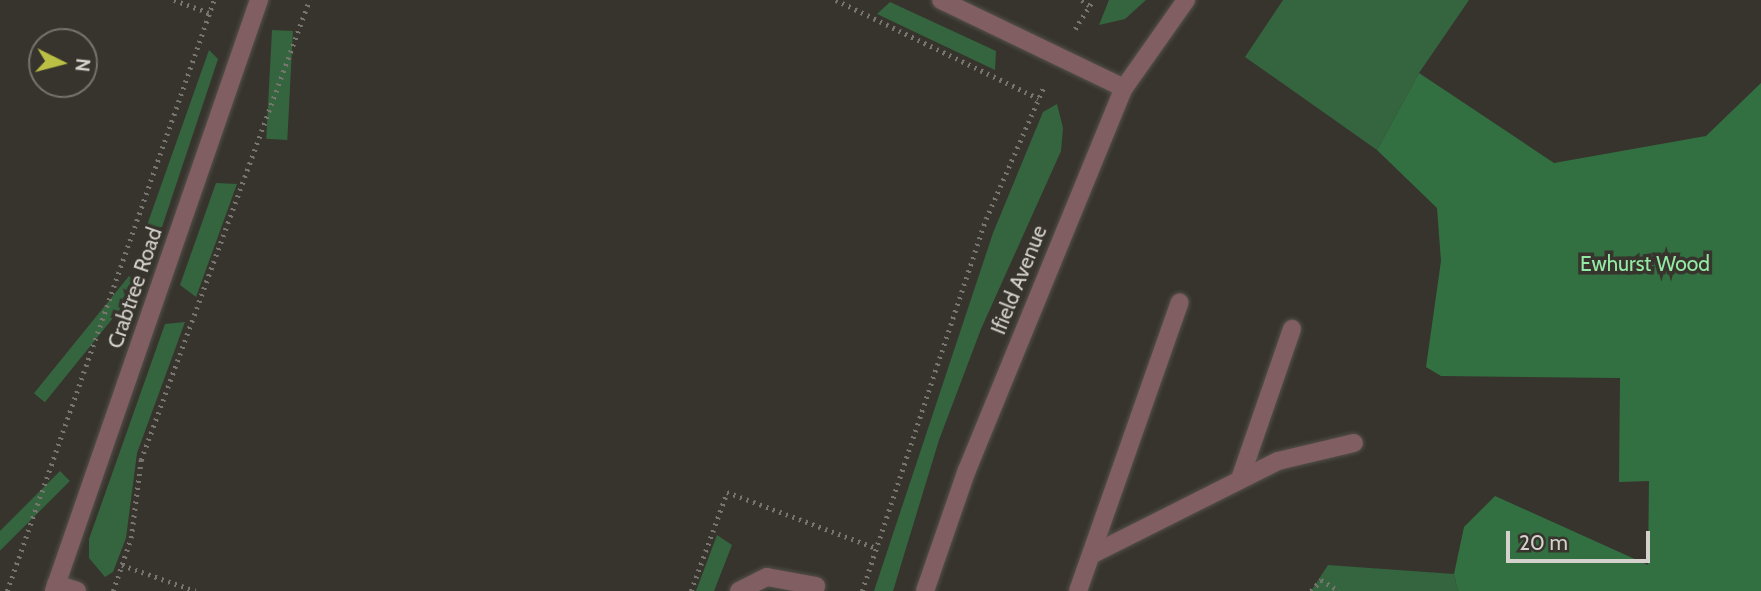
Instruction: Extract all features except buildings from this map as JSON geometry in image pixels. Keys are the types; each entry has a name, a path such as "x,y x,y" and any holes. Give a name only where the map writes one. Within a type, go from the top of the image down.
{"street":[{"name":"Crabtree Road","path":"55,587 259,0"},
{"path":"941,0 1124,88"},
{"name":"Ifield Avenue","path":"925,591 967,470 1124,88 1186,0"},
{"path":"1078,591 1180,302"},
{"path":"1240,479 1292,329"},
{"path":"1091,555 1278,461 1354,443"},
{"path":"740,591 768,577 816,586"},
{"path":"55,587 77,591"}],"path":[{"path":"174,0 209,13"},
{"path":"6,591 214,0"},
{"path":"113,591 122,565 141,460 309,0"},
{"path":"836,0 1038,98"},
{"path":"862,591 986,219 1057,58 1091,3 1082,0"},
{"path":"691,591 727,492 876,548"},
{"path":"122,565 195,591"},
{"path":"1311,591 1321,580 1339,591"}],"green space":[{"path":"1109,0 1146,0 1125,19 1099,25"},
{"path":"1283,0 1469,0 1419,73 1377,150 1245,57"},
{"path":"890,2 996,51 995,70 877,14"},
{"path":"272,30 293,31 287,140 266,139"},
{"path":"209,50 218,59 162,227 146,228"},
{"name":"Ewhurst Wood","path":"1419,73 1554,163 1706,136 1761,83 1761,591 1458,591 1454,574 1464,527 1495,496 1648,565 1649,481 1619,482 1620,378 1441,376 1426,367 1441,261 1437,208 1377,150"},
{"path":"1057,104 1063,128 1061,151 981,329 939,440 893,591 874,591 993,233 1043,112"},
{"path":"216,183 237,184 196,297 180,285"},
{"path":"129,276 140,285 45,402 34,393"},
{"path":"185,322 137,453 126,538 113,572 105,577 89,558 89,539 165,324"},
{"path":"60,471 70,481 0,551 0,531"},
{"path":"717,535 732,545 714,591 696,591"},
{"path":"1328,565 1454,574 1458,591 1311,591"}]}
